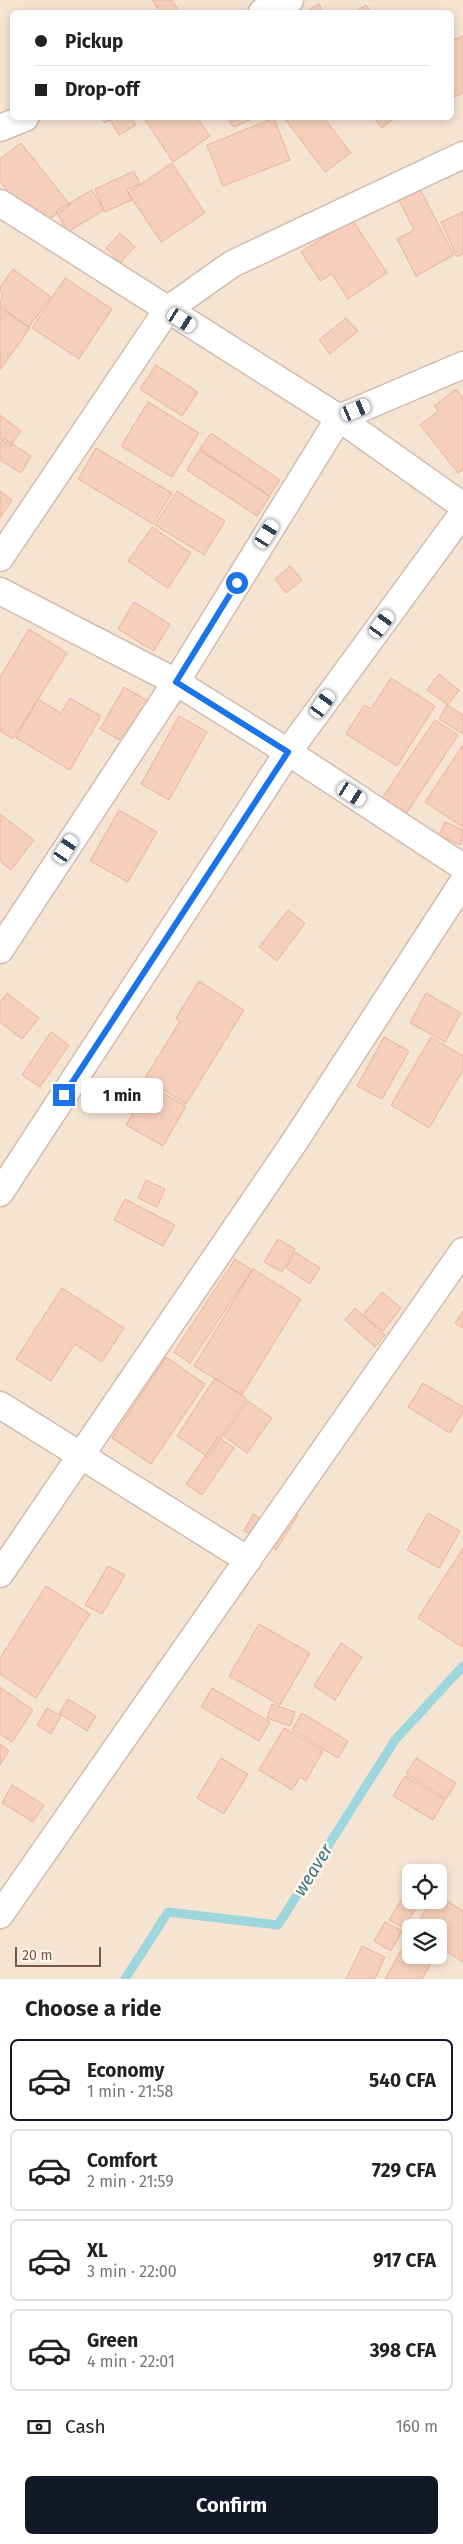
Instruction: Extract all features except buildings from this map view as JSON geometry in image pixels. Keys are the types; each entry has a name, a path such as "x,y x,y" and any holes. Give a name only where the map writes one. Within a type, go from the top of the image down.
{"street":[{"path":"267,10 290,0"},
{"path":"0,128 20,120"},
{"path":"0,558 167,310 232,264 463,155"},
{"path":"0,203 339,418 463,506"},
{"path":"0,950 176,682 339,418 463,365"},
{"path":"0,1193 288,752 463,513"},
{"path":"0,591 176,682 288,752 463,867"},
{"path":"0,1574 295,1141 463,882"},
{"path":"0,1915 463,1251"},
{"path":"0,1404 248,1560"}],"shaded area":[{"path":"0,0 463,0 463,1979 0,1979"}],"waterway":[{"name":"weaver","path":"125,1979 168,1912 278,1925 395,1740 463,1666"}],"route":[{"path":"64,1095 288,752 176,682 237,583"}]}
